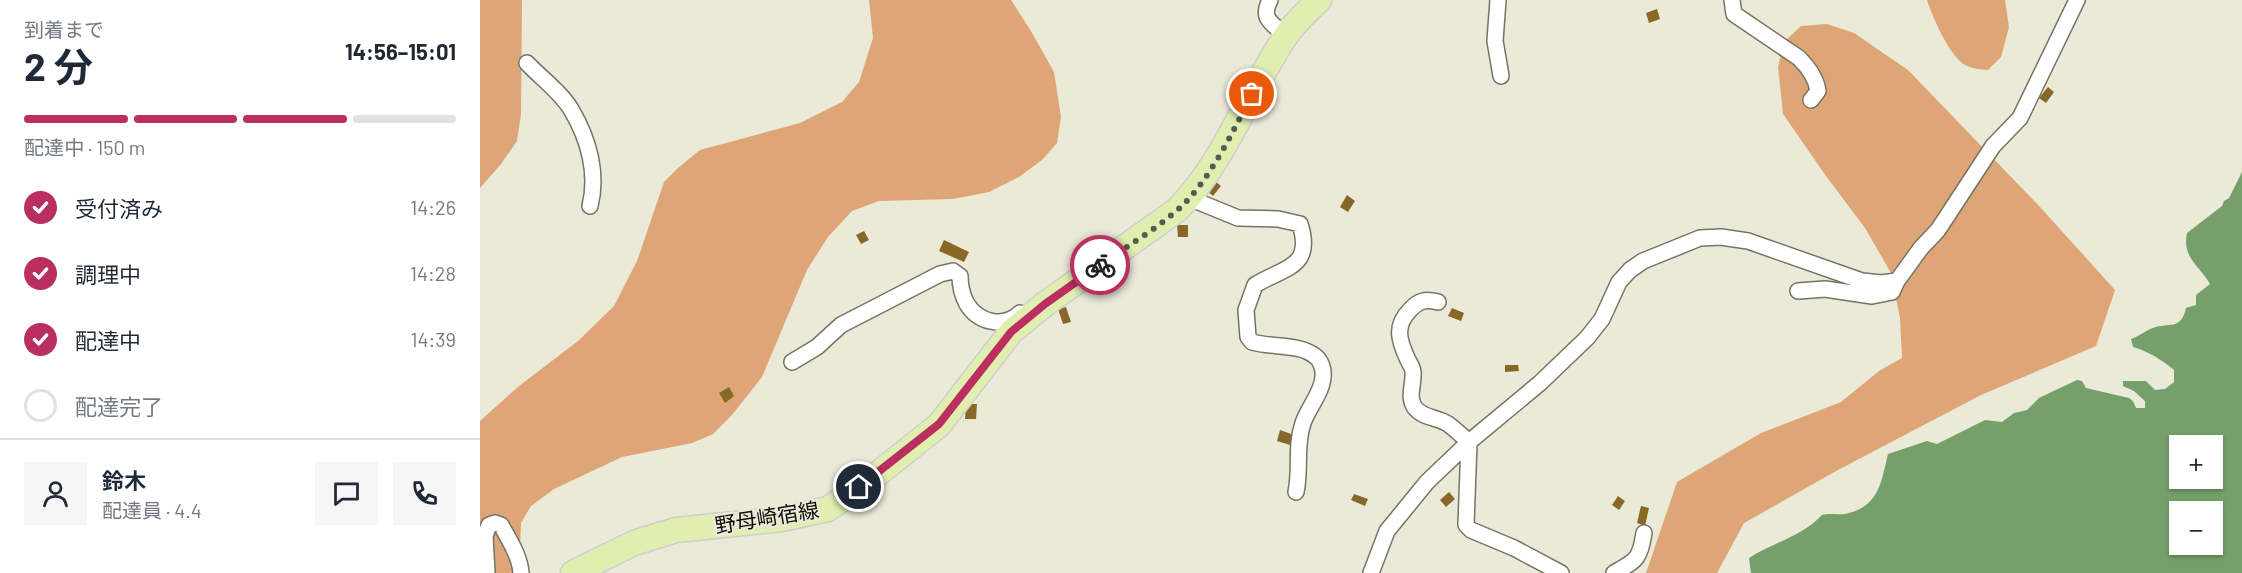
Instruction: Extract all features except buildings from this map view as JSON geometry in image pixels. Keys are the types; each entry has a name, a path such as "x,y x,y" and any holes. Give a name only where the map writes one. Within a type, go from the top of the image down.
{"main road":[{"name":"野母崎宿線","path":"573,573 634,543 676,530 782,519 828,509 875,476 939,424 1011,332 1177,210 1189,198 1206,175 1286,36 1319,0"}],"street":[{"path":"1270,0 1266,8 1266,18 1286,36"},
{"path":"1498,0 1495,41 1501,76"},
{"path":"1732,0 1734,14 1807,66 1817,83 1818,91 1811,100"},
{"path":"1798,291 1825,289 1882,295 1892,292 1897,280 1938,230 1993,146 2020,118 2078,0"},
{"path":"527,63 572,110 589,153 594,173 594,189 590,207"},
{"path":"1189,198 1238,218 1278,219 1300,224 1303,241 1301,258 1290,268 1255,285 1246,310 1248,337 1252,342 1300,349 1316,356 1322,364 1321,387 1303,422 1300,436 1297,452 1300,476 1296,492"},
{"path":"1371,573 1387,531 1427,482 1468,442 1540,383 1587,338 1602,319 1619,282 1643,261 1700,238 1721,237 1748,241 1862,281 1881,283 1897,280"},
{"path":"792,362 818,347 841,325 940,274 953,272 960,276 967,305 986,320 1006,322 1017,316 1024,308 1032,305 1040,309"},
{"path":"1438,303 1429,300 1420,301 1404,316 1398,337 1413,370 1410,398 1418,412 1448,424 1468,442 1466,525 1471,530 1514,548 1561,573"},
{"path":"487,573 485,531 489,525 495,523 501,525 520,565 521,573"},
{"path":"1614,573 1637,558 1641,552 1644,533"}],"shaded area":[{"path":"480,0 522,0 521,114 517,141 480,188"},
{"path":"869,0 1011,0 1054,72 1061,117 1057,143 1042,160 1019,177 989,192 953,199 879,201 852,211 828,237 807,270 762,377 732,415 713,434 692,443 622,457 554,489 531,506 521,523 519,573 480,573 480,421 519,386 578,341 614,306 637,261 664,182 679,167 700,150 800,123 842,102 859,82 873,38"},
{"path":"1927,0 2005,0 2009,27 2001,57 1988,70 1964,64 1946,42"},
{"path":"1827,24 1854,33 1908,70 2041,208 2115,290 2096,346 1981,395 1838,470 1744,523 1717,573 1646,573 1677,482 1761,433 1841,402 1879,371 1902,358 1900,318 1891,273 1865,228 1783,114 1778,67 1784,42 1801,26"},
{"path":"2242,172 2242,573 1751,573 1749,558 1797,534 1822,515 1856,511 1872,500 1880,484 1888,454 1927,441 1937,444 1985,420 2002,422 2014,413 2027,410 2039,398 2077,380 2082,381 2086,388 2129,398 2136,408 2145,408 2145,401 2134,391 2123,386 2123,381 2146,381 2155,390 2165,389 2174,382 2174,370 2155,356 2133,347 2131,339 2153,328 2178,323 2186,308 2196,305 2196,295 2210,284 2189,255 2186,242 2187,233 2222,206 2229,198"}],"way so far":[{"path":"1100,265 1177,210 1192,195 1206,175 1252,94"}],"route":[{"path":"859,487 918,443 939,424 1011,332 1045,304 1100,265"}]}
